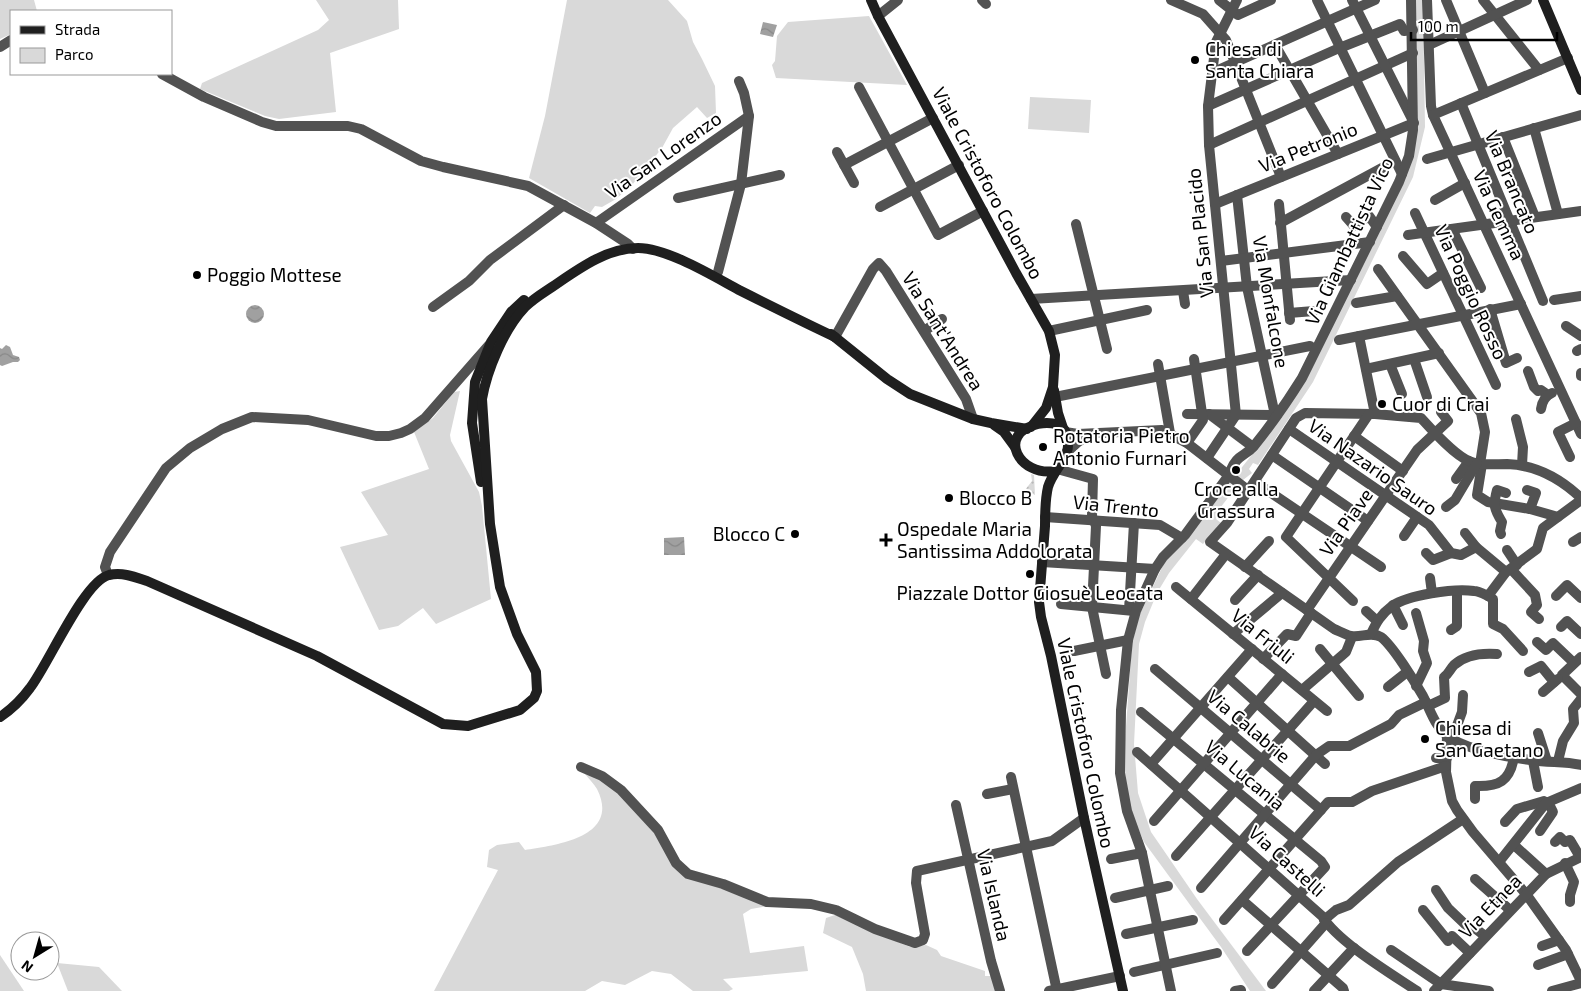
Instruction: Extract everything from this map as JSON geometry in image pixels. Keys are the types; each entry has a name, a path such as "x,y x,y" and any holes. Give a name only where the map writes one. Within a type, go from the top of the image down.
{"street":[{"name":"Viale Cristoforo Colombo","path":"871,0 1049,332 1055,355 1054,392"},
{"path":"878,16 898,0"},
{"path":"1171,0 1203,14 1226,40 1281,177"},
{"path":"1219,0 1238,14 1271,0"},
{"name":"Via San Placido","path":"1236,415 1209,146 1208,106 1216,42 1237,0"},
{"path":"1317,0 1402,174"},
{"path":"1218,70 1327,21 1354,4 1375,0"},
{"name":"Via Giambattista Vico","path":"1229,475 1238,458 1246,454 1253,447 1302,378 1370,242 1409,156 1414,123 1412,0"},
{"name":"Via Gemma","path":"1428,0 1431,106 1433,115 1581,434"},
{"path":"1446,0 1485,93"},
{"path":"1483,0 1540,70"},
{"path":"1429,45 1527,0"},
{"path":"1543,0 1581,90"},
{"path":"1354,4 1414,123"},
{"path":"1208,106 1400,24 1404,31 1413,30"},
{"path":"1275,44 1338,154"},
{"path":"1209,146 1413,53"},
{"path":"1433,115 1568,58"},
{"path":"164,75 204,97 262,122 276,126 348,126 361,129 421,161 528,186 596,223 630,246"},
{"path":"718,272 741,184 749,116 744,93 739,81"},
{"path":"859,87 938,235 983,211"},
{"name":"Via Brancato","path":"1461,103 1543,301"},
{"path":"1427,159 1581,115"},
{"name":"Via San Lorenzo","path":"596,223 749,116"},
{"path":"844,165 933,118"},
{"name":"Via Petronio","path":"1215,204 1414,123"},
{"path":"1534,128 1558,214"},
{"path":"1503,137 1535,217"},
{"path":"837,152 854,183"},
{"path":"1280,223 1395,161"},
{"path":"880,208 958,165"},
{"path":"678,198 780,175"},
{"path":"1435,200 1465,183"},
{"name":"Via Monfalcone","path":"1237,195 1248,287 1276,416"},
{"path":"1278,204 1289,316 1316,311 1335,311"},
{"path":"433,307 469,281 490,260 564,205"},
{"path":"1408,235 1581,211"},
{"name":"Via Poggio Rosso","path":"1415,213 1496,385"},
{"path":"1346,217 1354,226 1369,216 1377,227"},
{"path":"1076,224 1107,349"},
{"path":"1452,229 1481,288"},
{"path":"490,524 482,400 484,386 506,335 525,307 541,294 593,261 640,242 681,254 793,310 835,337 887,379 910,394 972,419 991,424 1029,428"},
{"path":"1221,262 1370,242"},
{"path":"108,575 105,567 110,552 166,468 190,448 222,428 252,417 308,420 376,436 389,436 410,429 425,418 491,342 511,312 538,289 591,255 609,248 630,246 659,252 679,259 835,337"},
{"path":"1403,256 1427,284 1443,273"},
{"name":"Via Sant'Andrea","path":"835,337 879,263 886,271 966,399 972,419"},
{"path":"1378,268 1481,413 1485,432 1477,463 1477,495 1491,502 1530,509 1558,517"},
{"path":"1031,299 1351,280"},
{"path":"1183,291 1185,304"},
{"path":"1049,332 1099,320 1148,315 1144,293"},
{"path":"1356,303 1397,296"},
{"path":"1554,300 1581,296"},
{"path":"1339,340 1520,304"},
{"path":"1490,309 1506,363 1517,358"},
{"path":"924,331 942,319"},
{"path":"1566,326 1581,336"},
{"path":"1353,601 1286,537 1354,436 1372,414 1359,336"},
{"path":"0,718 31,687 90,589 108,575 127,575 147,581 317,656 443,724 468,726 520,710 534,698 537,691 536,672 517,634 500,586 472,423 475,382 491,342"},
{"path":"1054,392 1160,376 1195,364 1232,362 1310,346"},
{"path":"1366,369 1439,354"},
{"path":"1414,359 1427,397"},
{"path":"1158,364 1170,433"},
{"path":"1187,443 1206,414 1195,364"},
{"path":"1390,364 1402,394"},
{"path":"1528,371 1534,387 1548,395"},
{"path":"1541,409 1542,403 1548,395 1560,390"},
{"path":"1029,428 1046,408 1054,392"},
{"path":"1054,392 1064,430 1069,440 1068,451"},
{"path":"1435,433 1448,421 1440,412"},
{"path":"1488,596 1511,569 1537,549 1543,528 1581,499 1572,490 1538,469 1522,465 1477,463 1459,455 1421,418 1372,414 1304,413 1299,415 1227,524 1210,542 1334,629 1352,637 1371,634 1380,637 1390,647 1416,686 1439,729 1450,738 1466,746 1533,761 1558,761 1581,765"},
{"path":"1186,414 1276,416"},
{"path":"1206,414 1253,447"},
{"path":"1207,458 1236,415"},
{"path":"1516,419 1523,446 1522,465"},
{"path":"1015,447 1019,434 1039,424 1052,423 1059,425 1064,430 1078,434 1162,430 1187,443 1249,491"},
{"path":"1570,457 1558,432 1576,423"},
{"path":"991,424 1004,432 1015,447 1019,458 1034,470 1042,481 1046,499"},
{"name":"Via Nazario Sauro","path":"1289,429 1428,525 1450,553"},
{"path":"1046,499 1049,484 1068,451 1094,432"},
{"name":"Via Piave","path":"1263,659 1288,634 1296,636 1329,578 1368,521 1417,450 1435,433"},
{"path":"1354,436 1403,471"},
{"path":"1272,455 1368,521"},
{"path":"1456,479 1477,463"},
{"path":"1446,507 1455,500 1477,463"},
{"path":"1034,470 1040,472 1056,470 1093,479 1092,516 1096,526 1092,607 1106,674"},
{"path":"1132,611 1163,557 1182,538 1229,475"},
{"path":"1255,482 1381,567"},
{"path":"1491,502 1497,490 1506,493"},
{"path":"1528,490 1536,493 1530,509"},
{"name":"Viale Cristoforo Colombo","path":"1046,499 1040,602 1041,617 1123,991"},
{"path":"1491,502 1502,522 1501,534"},
{"name":"Via Trento","path":"1045,517 1160,525 1182,538"},
{"path":"1404,536 1417,517"},
{"path":"1134,523 1131,567 1132,611 1121,710 1120,773 1127,811 1142,853 1171,991"},
{"path":"1465,533 1476,547 1511,569 1536,594 1537,605 1530,612 1539,619"},
{"path":"1245,567 1269,541"},
{"path":"1426,553 1433,560 1450,553 1461,555 1476,547"},
{"path":"1506,550 1511,569"},
{"path":"1191,599 1226,554"},
{"path":"1042,562 1155,569"},
{"path":"1235,600 1258,575"},
{"path":"1430,578 1432,592"},
{"path":"1556,596 1567,585 1581,598"},
{"name":"Via Friuli","path":"1176,587 1327,711"},
{"path":"1371,634 1377,621 1393,605 1432,592 1475,591 1488,596 1492,600 1493,624 1503,628 1523,651"},
{"path":"1451,630 1457,626 1457,592"},
{"path":"1233,634 1282,593"},
{"path":"1061,604 1132,611"},
{"path":"1393,605 1404,625"},
{"path":"1366,611 1377,621"},
{"path":"1416,613 1424,641 1427,663 1416,686"},
{"path":"1561,626 1566,621 1581,634"},
{"path":"1302,690 1346,652 1352,637"},
{"path":"1074,651 1128,640"},
{"path":"1537,642 1546,650 1553,643 1578,660 1543,692"},
{"path":"1151,764 1252,649"},
{"path":"1320,649 1359,696"},
{"path":"1201,888 1316,755 1328,746 1349,746 1391,724 1399,715 1445,698 1444,677 1452,666 1476,654 1497,654"},
{"path":"1529,672 1541,666 1554,682"},
{"name":"Via Calabrie","path":"1155,670 1320,810"},
{"path":"1388,686 1407,672"},
{"path":"1154,821 1282,674"},
{"path":"1562,675 1581,694"},
{"path":"1228,677 1325,764"},
{"path":"1463,695 1462,712 1450,738 1443,761 1452,801 1463,819 1526,894 1568,954 1581,982 1552,991"},
{"path":"1558,761 1563,741 1574,722 1573,709 1581,700"},
{"path":"1176,856 1314,701"},
{"name":"Via Lucania","path":"1141,712 1321,862 1325,867 1298,895"},
{"path":"1538,733 1547,761"},
{"name":"Via Castelli","path":"1137,752 1298,895 1354,948 1417,991"},
{"path":"1475,799 1475,786 1485,787 1505,779 1512,771 1514,757"},
{"path":"1224,920 1328,802 1352,802 1372,791 1443,761"},
{"path":"1533,761 1538,787"},
{"path":"581,767 602,776 621,790 658,830 676,863 683,871 696,877 723,884 767,902 811,904 836,910 875,929 915,943 924,940 925,934 916,883 917,871 1052,841 1084,818"},
{"path":"1011,777 1054,990 1120,976"},
{"path":"987,794 1014,789"},
{"path":"1505,822 1518,809 1544,801 1547,802 1580,790"},
{"path":"1499,862 1547,802"},
{"path":"1540,831 1553,812 1547,802"},
{"name":"Via Islanda","path":"956,805 990,961 1000,991"},
{"path":"1272,984 1336,910 1349,905 1398,862 1463,819"},
{"path":"1555,842 1560,837 1565,842 1570,840 1580,857"},
{"path":"1514,845 1546,874"},
{"path":"1111,859 1142,853"},
{"name":"Via Etnea","path":"1437,987 1546,874 1580,857"},
{"path":"1565,863 1574,882 1570,902"},
{"path":"1475,879 1510,910"},
{"path":"1115,898 1168,886"},
{"path":"1436,890 1448,908 1470,929 1476,929 1485,936"},
{"path":"1247,951 1298,895"},
{"path":"1242,900 1344,991"},
{"path":"1423,910 1448,941 1452,936 1470,953"},
{"path":"1126,934 1193,920"},
{"path":"1542,946 1559,940"},
{"path":"1314,991 1354,948"},
{"path":"1390,950 1437,987 1489,991"},
{"path":"1134,972 1217,953"},
{"path":"1538,965 1568,954"}],"green space":[{"path":"0,0 34,0 37,10 10,10 10,34 0,39"},
{"path":"316,0 398,0 399,29 330,53 336,112 279,119 265,116 200,89 202,83 318,30 329,20"},
{"path":"567,0 668,0 687,21 693,42 715,86 716,113 707,118 697,107 673,128 662,148 632,185 616,199 602,207 595,206 590,213 529,178 545,116"},
{"path":"1414,0 1423,0 1425,127 1413,177 1313,382 1258,465 1253,463 1249,469 1252,473 1243,480 1235,476 1266,437 1413,153"},
{"path":"869,16 907,85 776,78 772,65 775,61 777,36 788,22"},
{"path":"1030,97 1091,100 1089,133 1028,129"},
{"path":"460,391 450,435 451,441 479,492 491,599 436,624 423,608 398,626 379,630 340,547 388,535 361,492 429,469 414,432 433,418 454,392"},
{"path":"1031,474 1034,475 1035,495 1025,490 1032,481"},
{"path":"1228,482 1237,486 1217,512 1219,514 1216,519 1221,523 1203,544 1196,539 1169,573 1157,593 1145,622 1139,644 1134,744 1138,793 1151,832 1197,899 1266,991 1250,991 1221,947 1144,842 1131,812 1126,786 1124,754 1132,644 1139,616 1166,559 1198,524 1227,486"},
{"path":"585,774 600,778 636,810 653,831 681,874 781,904 751,909 743,914 750,953 804,946 808,971 723,979 733,989 729,991 693,991 671,974 652,971 625,985 602,981 585,991 434,991 498,870 487,867 489,850 497,845 519,842 525,850 568,841 582,836 593,828 600,818 602,805 597,789"},
{"path":"835,915 910,947 926,945 937,950 941,956 985,971 985,976 992,976 995,991 866,991 863,974 852,947 823,933 826,918"},
{"path":"0,955 10,970 10,981 17,981 24,991 0,991"},
{"path":"60,963 99,967 122,991 68,991 60,971"}],"water":[{"path":"763,22 777,25 773,37 760,34"},
{"path":"255,305 261,308 264,314 261,320 255,323 249,320 246,314 249,308"},
{"path":"6,345 10,347 13,355 19,357 20,360 2,366 0,365 0,348 2,349"},
{"path":"684,537 685,555 664,555 664,538"}],"place":[{"name":"Chiesa di Santa Chiara","path":"1195,60"},
{"name":"Poggio Mottese","path":"197,275"},
{"name":"Cuor di Crai","path":"1382,404"},
{"name":"Rotatoria Pietro Antonio Furnari","path":"1043,447"},
{"name":"Croce alla Grassura","path":"1236,470"},
{"name":"Blocco B","path":"949,498"},
{"name":"Blocco C","path":"795,534"},
{"name":"Ospedale Maria Santissima Addolorata","path":"886,540"},
{"name":"Piazzale Dottor Giosuè Leocata","path":"1030,574"},
{"name":"Chiesa di San Gaetano","path":"1425,739"}]}
